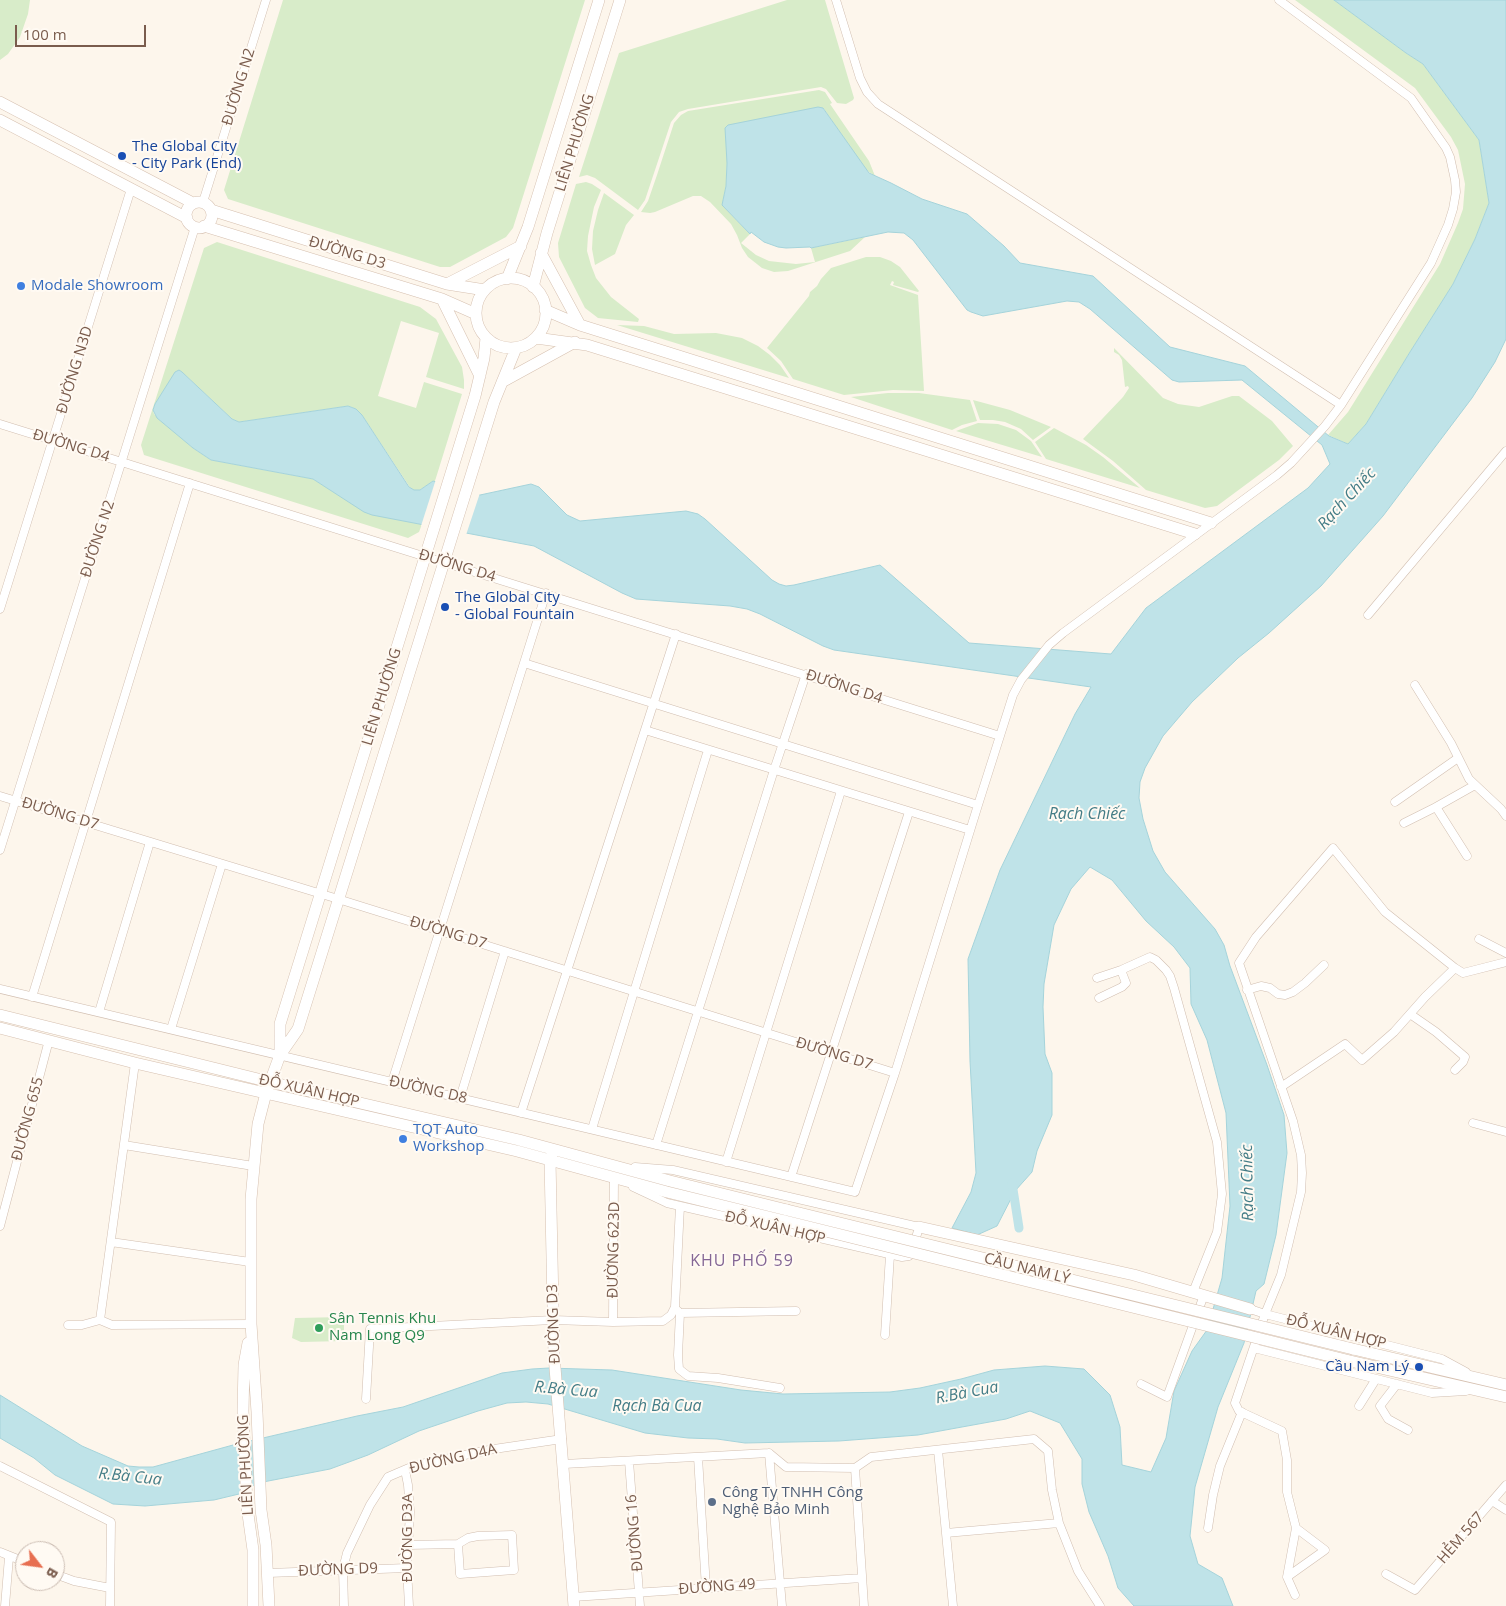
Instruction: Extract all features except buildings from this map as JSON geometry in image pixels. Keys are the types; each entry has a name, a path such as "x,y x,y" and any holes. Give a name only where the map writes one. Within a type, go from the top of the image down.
{"street":[{"name":"ĐƯỜNG N2","path":"202,205 266,0"},
{"name":"LIÊN PHƯỜNG","path":"506,279 521,246 599,0"},
{"name":"LIÊN PHƯỜNG","path":"534,287 541,253 620,0"},
{"path":"836,0 860,78 867,92 878,104 1341,405"},
{"path":"895,1073 1000,736 1013,696 1021,680 1048,646 1063,633 1284,469 1325,426 1341,405 1431,263 1453,209 1455,180 1450,157 1446,148 1410,98 1278,0"},
{"name":"ĐƯỜNG D3","path":"0,102 202,205 296,237 447,284 485,290"},
{"path":"0,120 187,218"},
{"path":"131,189 136,173"},
{"name":"ĐƯỜNG N3D","path":"0,609 131,189"},
{"path":"202,205 211,219 200,226 189,223 187,210 202,205"},
{"name":"ĐƯỜNG N2","path":"0,850 122,462 200,226"},
{"name":"ĐƯỜNG D3","path":"200,226 442,299 476,314"},
{"path":"291,253 296,237"},
{"path":"447,284 521,246"},
{"path":"541,253 580,325"},
{"path":"506,279 521,280 534,287 542,297 546,310 544,323 536,338 516,348 508,348 498,346 486,338 479,327 476,314 478,302 485,290 493,283 506,279"},
{"path":"442,299 480,376"},
{"path":"546,310 580,325 1211,523"},
{"name":"LIÊN PHƯỜNG","path":"280,1055 280,1024 434,530 480,376 486,338"},
{"path":"536,338 576,342 1196,534"},
{"path":"502,382 576,342"},
{"path":"632,359 638,343"},
{"name":"LIÊN PHƯỜNG","path":"268,1606 268,1573 261,1510 251,1324 250,1262 253,1166 258,1124 280,1055 298,1029 444,562 502,382 516,348"},
{"path":"831,420 836,405"},
{"name":"ĐƯỜNG D4","path":"0,424 1000,736"},
{"path":"1368,616 1506,451"},
{"path":"1034,484 1039,469"},
{"path":"32,997 190,483"},
{"path":"392,1082 546,594"},
{"path":"521,1112 676,634"},
{"path":"524,663 978,805"},
{"path":"656,1145 806,674"},
{"path":"1415,685 1451,743 1469,779 1506,816"},
{"path":"644,730 970,830"},
{"path":"592,1129 708,750"},
{"path":"1395,802 1458,758"},
{"path":"1404,823 1475,785"},
{"path":"726,1162 842,791"},
{"name":"ĐƯỜNG D7","path":"0,796 338,899 895,1073"},
{"path":"1436,807 1467,856"},
{"path":"791,1177 909,812"},
{"path":"99,1012 150,842"},
{"path":"1295,1595 1287,1577 1296,1528 1287,1492 1287,1460 1282,1431 1242,1412 1236,1408 1235,1403 1265,1314 1281,1275 1301,1192 1302,1173 1298,1139 1239,963 1256,937 1333,848 1385,912 1455,968 1463,973 1506,962"},
{"path":"171,1029 222,864"},
{"path":"1479,938 1506,953"},
{"path":"460,1098 505,951"},
{"path":"1097,978 1150,957 1162,964 1170,976 1217,1142 1222,1194 1217,1232 1167,1397 1141,1384"},
{"path":"1247,990 1261,986 1284,995 1293,992 1324,965"},
{"path":"1281,1087 1345,1044 1362,1060 1394,1032 1455,968"},
{"path":"1099,998 1126,984 1121,970"},
{"name":"ĐƯỜNG D8","path":"0,989 855,1192 895,1073"},
{"path":"1410,1014 1465,1057 1455,1070"},
{"name":"ĐỖ XUÂN HỢP","path":"0,1017 614,1178 786,1216"},
{"name":"ĐỖ XUÂN HỢP","path":"0,1028 135,1064 268,1088 553,1148 786,1216"},
{"name":"ĐƯỜNG 655","path":"0,1226 49,1040"},
{"path":"100,1320 135,1064"},
{"path":"1473,1123 1506,1132"},
{"path":"124,1146 253,1166"},
{"name":"ĐƯỜNG D3","path":"553,1148 550,1160 554,1355 564,1464 573,1602"},
{"name":"ĐỖ XUÂN HỢP","path":"619,1166 673,1170 1134,1275 1265,1314 1442,1359 1478,1378"},
{"name":"ĐỖ XUÂN HỢP","path":"614,1178 667,1203 902,1257 909,1256 912,1252 919,1227"},
{"name":"ĐƯỜNG 623D","path":"613,1322 614,1178"},
{"path":"680,1206 678,1310 678,1355 680,1369 688,1376 718,1378 780,1388"},
{"name":"CẦU NAM LÝ","path":"786,1216 1352,1355"},
{"path":"111,1242 250,1262"},
{"path":"885,1335 890,1255"},
{"path":"366,1399 370,1329 553,1320 613,1322 664,1320 678,1310 796,1311"},
{"path":"68,1325 82,1325 100,1320 112,1325 251,1324"},
{"name":"LIÊN PHƯỜNG","path":"251,1324 244,1365 243,1411 247,1507 253,1550 254,1606"},
{"name":"ĐỖ XUÂN HỢP","path":"1254,1348 1432,1393 1475,1391"},
{"name":"ĐỖ XUÂN HỢP","path":"1352,1355 1478,1378 1506,1385"},
{"name":"ĐỖ XUÂN HỢP","path":"1352,1355 1475,1391 1506,1397"},
{"path":"1359,1406 1376,1379"},
{"path":"1397,1384 1380,1406 1388,1419 1408,1430"},
{"path":"1208,1528 1212,1495 1220,1466 1242,1412"},
{"name":"ĐƯỜNG D4A","path":"343,1569 347,1553 370,1505 388,1477 416,1466 561,1434"},
{"path":"564,1464 769,1453 786,1467 855,1468 872,1457 1034,1439 1048,1452 1052,1490 1059,1523 1078,1571 1100,1606"},
{"path":"938,1450 953,1606"},
{"path":"769,1453 782,1606"},
{"path":"698,1457 706,1588"},
{"name":"ĐƯỜNG 16","path":"629,1461 640,1606"},
{"path":"0,1466 111,1522 110,1606"},
{"path":"855,1468 864,1606"},
{"name":"ĐƯỜNG D3A","path":"405,1470 410,1512 407,1568 409,1606"},
{"name":"HẺM 567","path":"1386,1574 1415,1590 1506,1485"},
{"path":"1492,1501 1506,1510"},
{"path":"946,1533 1059,1523"},
{"path":"1287,1577 1325,1550 1296,1528"},
{"path":"408,1545 458,1544 468,1538 478,1536 512,1535 514,1570 460,1574 458,1544"},
{"path":"0,1552 15,1559"},
{"path":"5,1606 10,1557"},
{"name":"ĐƯỜNG D9","path":"268,1573 407,1568"},
{"path":"343,1569 344,1606"},
{"path":"65,1578 110,1588"},
{"name":"ĐƯỜNG 49","path":"573,1602 639,1593 862,1578"}],"green space":[{"path":"0,0 30,0 28,14 20,37 8,54 0,60"},
{"path":"283,0 585,0 513,228 506,237 450,267 440,267 228,199 224,190"},
{"path":"787,0 825,0 854,98 853,100 846,104 837,103 826,89 821,87 679,112 671,122 645,200 638,210 595,178 587,175 579,177 619,53"},
{"path":"1295,0 1334,0 1423,64 1479,140 1489,203 1475,239 1453,284 1366,424 1348,444 1328,435 1348,412 1440,264 1463,209 1465,184 1458,150 1451,137 1415,88"},
{"path":"819,90 825,92 832,103 830,104 869,161 875,176 866,170 824,109 727,163 723,202 724,207 750,234 741,243 756,255 769,261 796,264 815,262 811,248 865,237 850,251 788,271 774,272 762,268 748,257 731,224 710,202 701,196 693,196 655,212 641,212 648,201 674,123 681,115 688,111"},
{"path":"586,182 601,190 594,207 588,236 587,251 591,265 596,278 611,297 639,319 638,322 598,318 585,308 559,257 558,243 576,184"},
{"path":"604,193 634,215 626,225 615,254 595,265 592,249 593,231"},
{"path":"217,242 420,307 436,319 462,367 464,389 426,377 439,333 401,321 378,396 416,408 424,382 462,394 435,481 417,491 411,489 362,415 356,409 348,406 239,422 232,419 182,372 177,371 154,406 154,414 193,448 211,460 313,479 368,513 422,524 419,532 408,538 144,455 141,445 204,248"},
{"path":"866,257 880,257 891,261 900,267 919,291 893,285 894,282 892,281 890,285 918,295 924,391 893,390 844,395 793,379 781,361 767,348 831,268"},
{"path":"617,325 644,326 674,334 716,333 742,338 770,355 789,378"},
{"path":"1114,348 1163,398 1178,404 1199,407 1232,396 1239,396 1272,421 1293,446 1279,460 1217,506 1205,508 1146,490 1113,461 1083,439 1123,397 1129,388 1128,386 1125,387 1122,360 1114,352"},
{"path":"888,393 919,393 970,400 977,421 952,430 851,397"},
{"path":"973,400 1010,410 1051,427 1033,440 1021,429 1005,422 980,420"},
{"path":"978,423 998,424 1016,430 1031,441 1042,457 956,431"},
{"path":"1054,428 1086,445 1140,488 1046,459 1035,442"},
{"name":"Sân Tennis Khu Nam Long Q9","path":"344,1317 344,1341 301,1342 292,1338 295,1318"}],"water":[{"path":"1334,0 1506,0 1506,339 1495,362 1472,398 1383,516 1321,586 1238,658 1192,702 1163,736 1145,768 1140,782 1139,798 1153,851 1165,872 1215,929 1224,945 1284,1115 1287,1153 1276,1235 1264,1284 1256,1291 1244,1343 1218,1407 1195,1487 1190,1536 1198,1564 1222,1578 1233,1606 1134,1606 1118,1588 1108,1556 1089,1512 1082,1484 1082,1459 1060,1423 1030,1411 1006,1419 918,1435 839,1441 745,1443 645,1433 548,1404 507,1403 419,1431 368,1455 330,1469 258,1483 239,1494 214,1500 145,1506 113,1504 55,1475 34,1458 0,1438 0,1395 82,1446 128,1466 153,1467 233,1445 403,1407 502,1373 532,1369 612,1370 741,1390 783,1394 890,1392 920,1388 994,1370 1045,1366 1084,1369 1110,1395 1120,1427 1122,1465 1151,1472 1166,1438 1174,1391 1192,1351 1207,1330 1222,1278 1230,1206 1226,1113 1207,1040 1191,1004 1190,968 1174,947 1146,921 1112,880 1090,867 1071,889 1054,925 1044,984 1043,1007 1045,1054 1052,1073 1052,1115 1037,1151 1032,1172 1015,1191 997,1226 977,1235 952,1228 971,1192 976,1173 970,1061 968,959 1000,870 1075,714 1091,687 834,650 747,609 636,599 534,546 372,515 364,512 313,479 211,460 193,448 157,418 153,410 175,372 179,370 232,419 239,422 348,406 356,409 362,415 409,487 414,490 420,490 433,481 480,495 531,484 539,487 567,515 580,521 686,511 698,514 705,519 772,580 779,584 786,586 794,585 880,565 969,643 1111,654 1146,608 1308,488 1330,464 1322,445 1242,380 1179,382 1172,380 1090,309 1079,302 1067,301 983,316 967,310 913,240 904,233 888,232 811,248 778,247 764,242 751,232 750,234 722,205 726,186 727,163 725,128 728,125 818,107 823,108 869,173 922,199 967,214 1004,246 1020,263 1093,276 1170,347 1245,366 1329,436 1348,444 1366,424 1453,284 1475,239 1489,203 1479,140 1423,64"}],"pier":[{"path":"436,479 480,493 466,535 421,526"}],"waterway":[{"path":"1012,1183 1019,1228"}],"place":[{"name":"The Global City - City Park (End)","path":"122,156"},
{"name":"Modale Showroom","path":"21,286"},
{"name":"The Global City - Global Fountain","path":"445,607"},
{"name":"TQT Auto Workshop","path":"403,1139"},
{"name":"Sân Tennis Khu Nam Long Q9","path":"319,1328"},
{"name":"Cầu Nam Lý","path":"1419,1367"},
{"name":"Công Ty TNHH Công Nghệ Bảo Minh","path":"712,1502"}],"district":[{"name":"KHU PHỐ 59","path":"742,1261"}],"water label":[{"name":"Rạch Chiếc","path":"1347,499"},
{"name":"Rạch Chiếc","path":"1087,814"},
{"name":"Rạch Chiếc","path":"1248,1183"},
{"name":"R.Bà Cua","path":"566,1390"},
{"name":"R.Bà Cua","path":"967,1393"},
{"name":"Rạch Bà Cua","path":"657,1406"},
{"name":"R.Bà Cua","path":"130,1477"}]}
